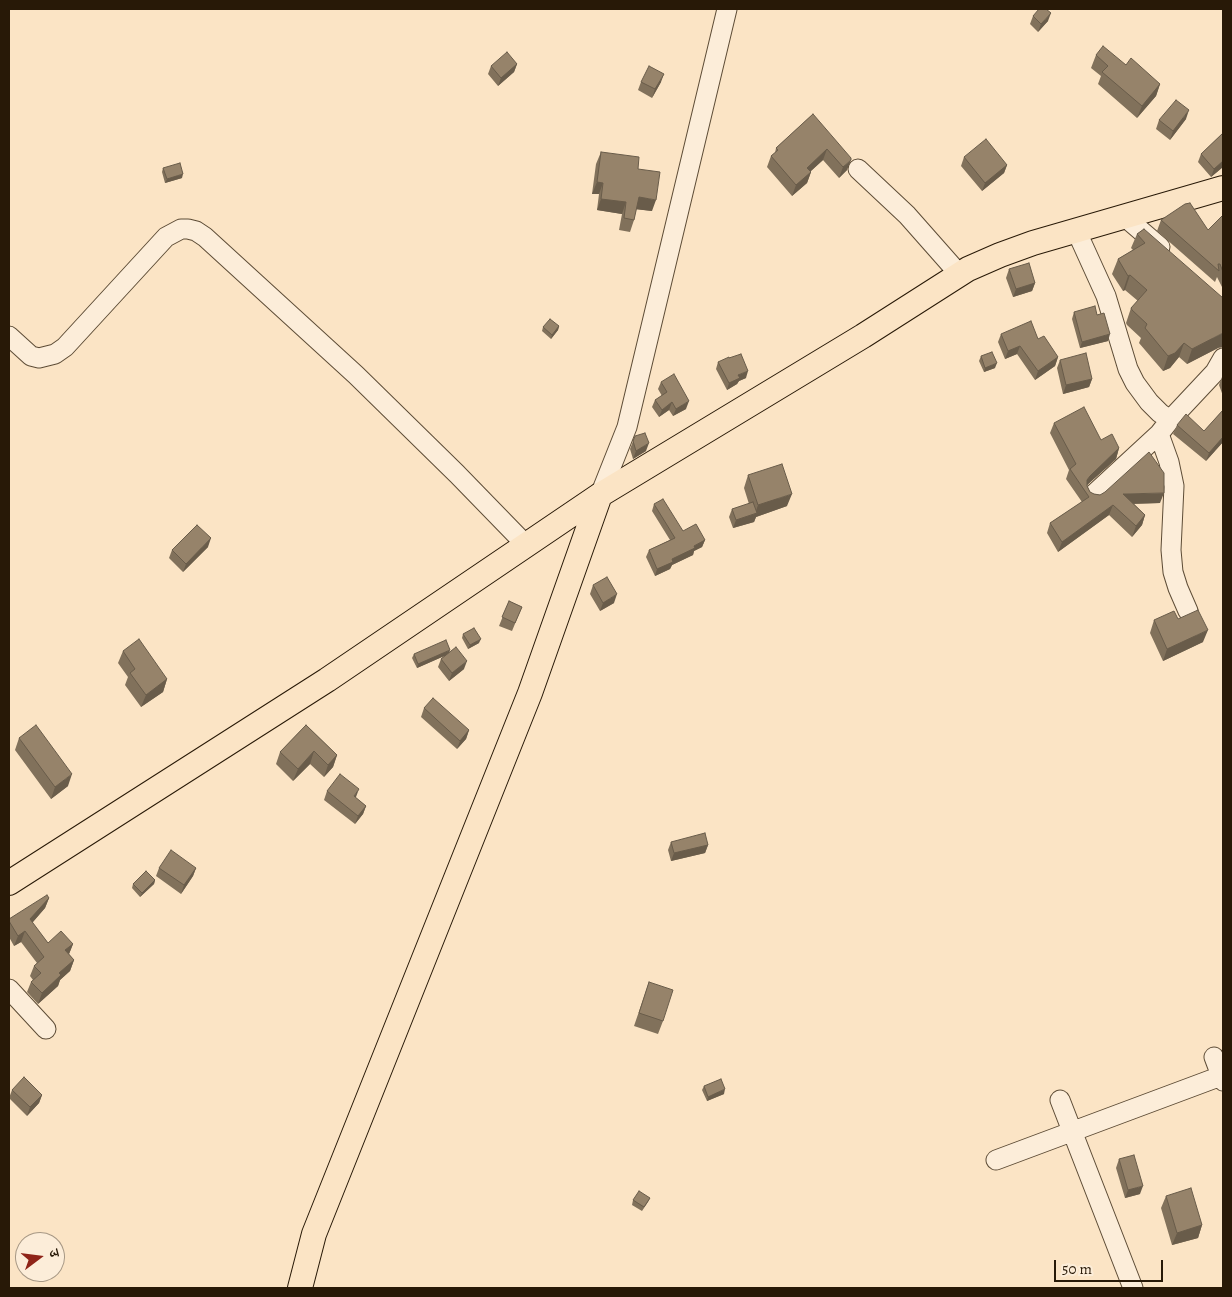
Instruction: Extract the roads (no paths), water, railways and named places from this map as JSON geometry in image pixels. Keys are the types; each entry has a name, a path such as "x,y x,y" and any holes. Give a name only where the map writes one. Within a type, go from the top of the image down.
{"main road":[{"path":"9,883 327,680 600,495 960,275 1000,255 1076,230 1223,188"},
{"path":"300,1288 314,1234 530,693 600,495"}],"street":[{"path":"600,495 627,427 727,9"},
{"path":"858,169 907,215 960,275"},
{"path":"1125,217 1174,260"},
{"path":"9,336 31,356 39,358 55,354 64,347 166,237 181,229 188,228 196,231 205,236 356,375 527,546"},
{"path":"1076,230 1106,296 1128,369 1135,383 1160,413 1165,427 1174,486 1170,550 1173,572 1188,611"},
{"path":"1094,494 1165,427 1215,372 1223,358"},
{"path":"9,989 46,1029"},
{"path":"996,1160 1222,1079 1214,1057"},
{"path":"1060,1100 1133,1288"}]}
